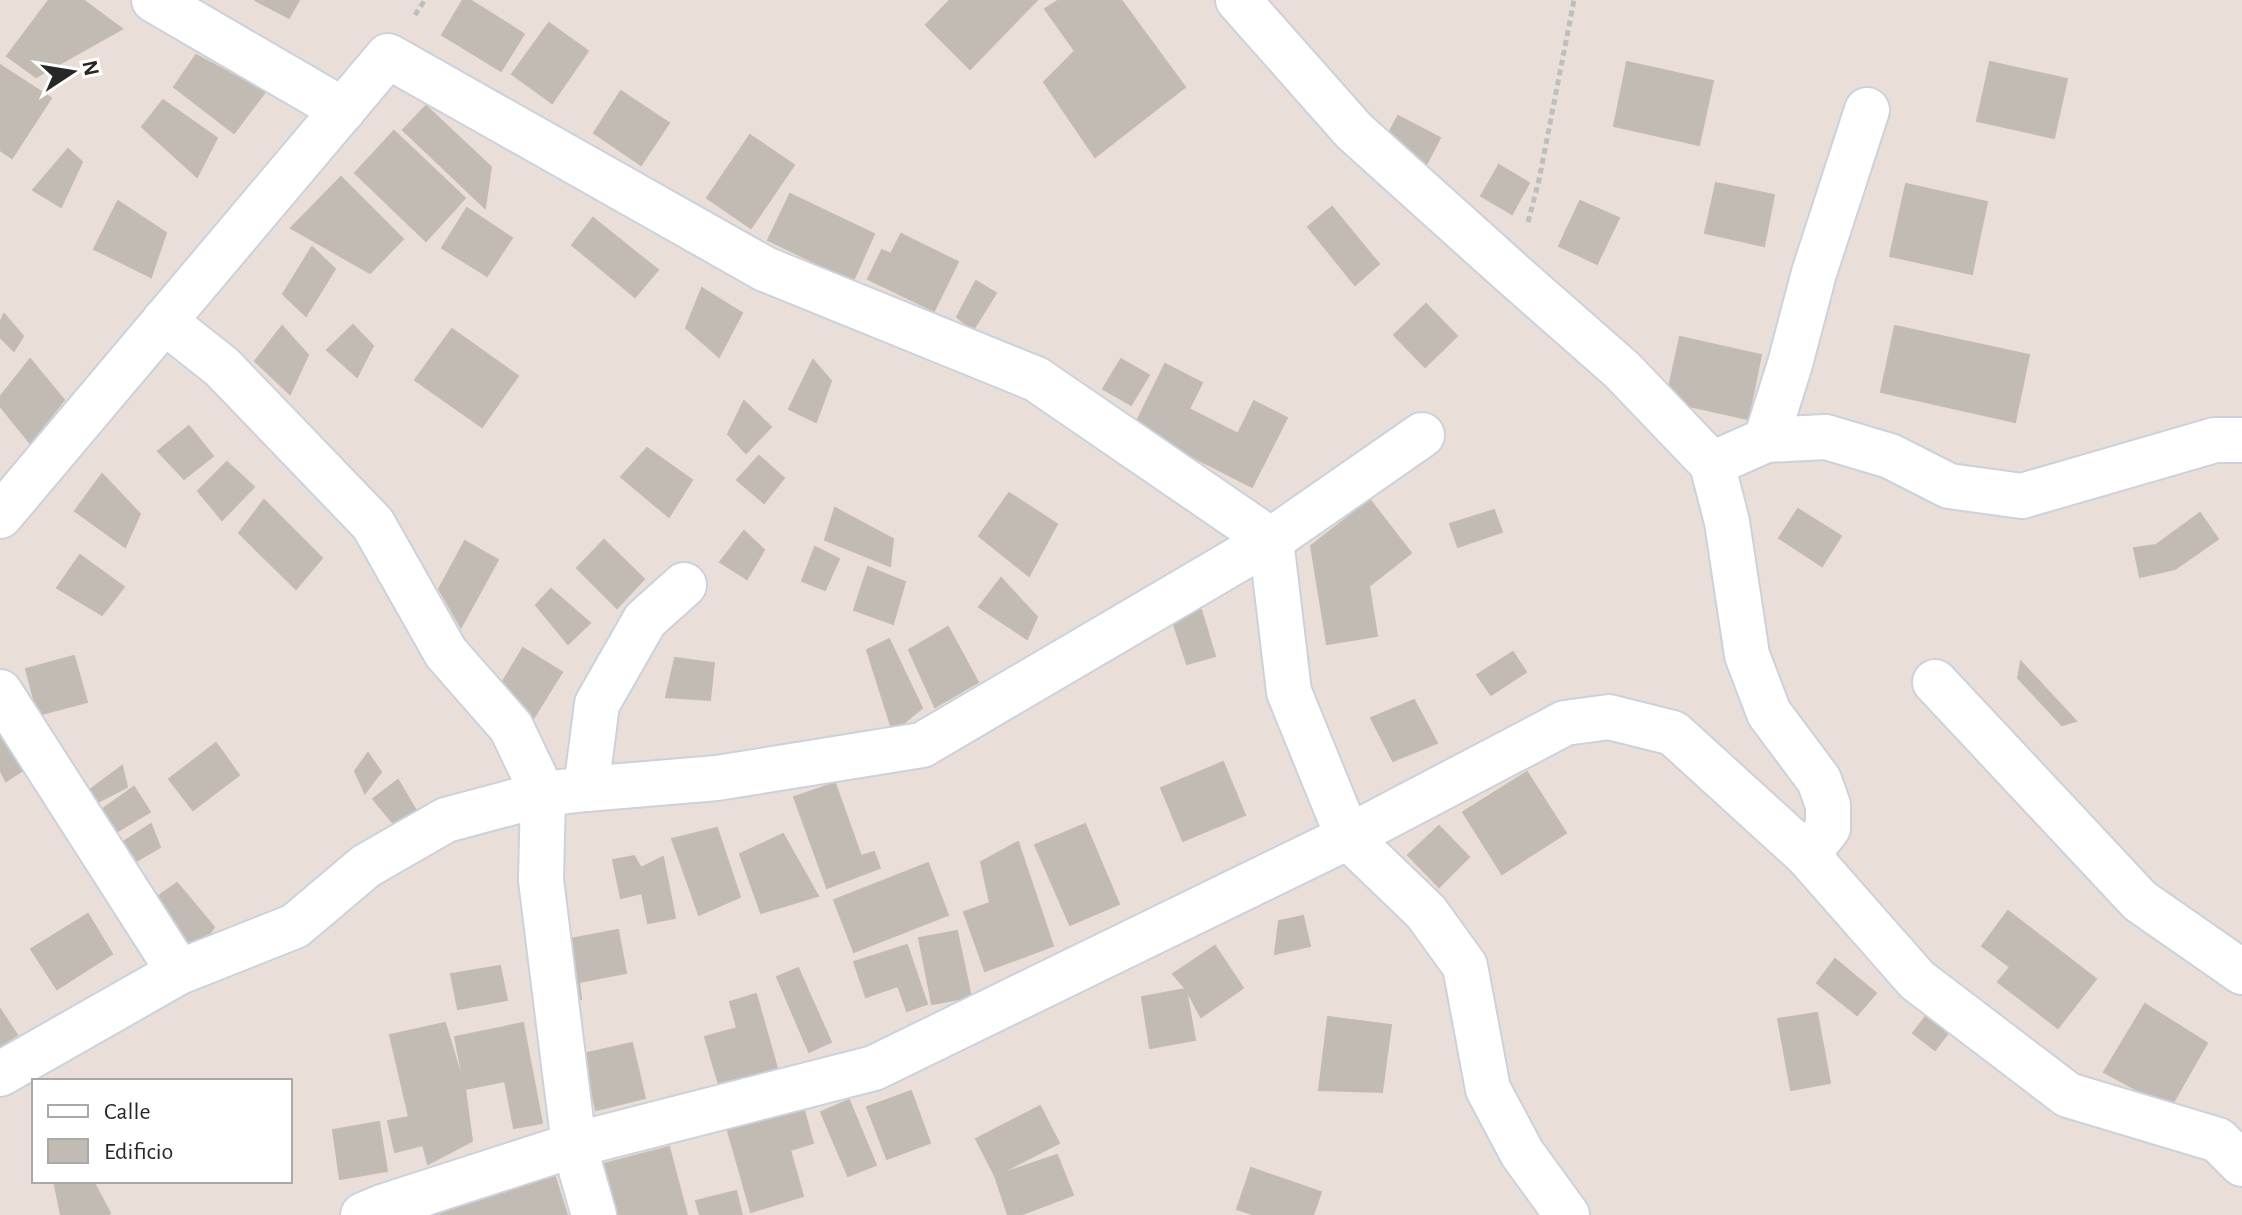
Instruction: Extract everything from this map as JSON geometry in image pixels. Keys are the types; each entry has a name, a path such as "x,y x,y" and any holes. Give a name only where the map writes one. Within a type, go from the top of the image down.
{"street":[{"path":"154,0 343,110"},
{"path":"1238,0 1354,131 1622,370 1712,464 1727,522 1747,655 1769,713 1819,780 1828,805 1828,828 1807,855"},
{"path":"0,516 388,56 765,269 1036,379 1271,540 1289,692 1348,837 1426,912 1465,966 1488,1089 1522,1153 1567,1215"},
{"path":"1766,440 1814,273 1867,110"},
{"path":"164,321 222,367 373,524 446,653 511,727 543,794 541,880 574,1145 594,1215"},
{"path":"0,1074 179,972 295,926 366,866 446,820 543,794 717,778 922,745 1271,540 1422,435"},
{"path":"1712,464 1766,440 1826,437 1890,456 1949,486 2022,496 2215,440 2242,440"},
{"path":"586,789 597,704 645,620 684,585"},
{"path":"1935,682 2140,901 2242,972"},
{"path":"0,692 179,972"},
{"path":"363,1215 574,1145 874,1068 1348,837 1565,723 1609,717 1673,733 1807,855 1917,980 2068,1095 2218,1140 2242,1164"}],"path":[{"path":"1514,275 1539,180 1574,0"}],"building":[{"path":"49,0 83,0 122,29 36,77 7,56"},
{"path":"255,0 299,0 289,18"},
{"path":"463,0 470,0 524,34 501,71 442,35"},
{"path":"950,0 1037,0 970,69 926,25"},
{"path":"1059,0 1121,0 1185,87 1095,157 1044,82 1075,51 1045,9"},
{"path":"549,23 588,51 552,103 512,74"},
{"path":"196,55 265,92 234,133 174,87"},
{"path":"1627,62 1713,81 1699,145 1614,126"},
{"path":"1990,62 2067,79 2054,138 1977,121"},
{"path":"0,65 51,98 12,158 0,150"},
{"path":"621,91 669,123 641,165 594,133"},
{"path":"163,100 217,138 197,177 142,127"},
{"path":"426,106 491,167 485,208 403,130"},
{"path":"1398,116 1440,138 1425,167 1383,144"},
{"path":"394,131 465,198 426,241 355,173"},
{"path":"750,135 794,165 751,228 707,198"},
{"path":"68,149 82,162 61,207 33,190"},
{"path":"1499,165 1529,183 1512,214 1481,196"},
{"path":"341,177 403,239 370,273 291,228"},
{"path":"1716,183 1774,195 1764,246 1705,233"},
{"path":"1906,184 1987,202 1972,274 1890,256"},
{"path":"790,194 874,234 853,281 768,240"},
{"path":"118,201 166,233 151,277 94,249"},
{"path":"1580,201 1619,218 1597,264 1559,246"},
{"path":"1332,207 1379,264 1355,285 1308,227"},
{"path":"467,208 512,238 487,276 442,248"},
{"path":"593,218 658,270 635,297 572,245"},
{"path":"901,234 958,262 934,311 868,279 882,250 891,254"},
{"path":"312,247 335,269 306,316 283,294"},
{"path":"976,281 996,293 973,330 957,317"},
{"path":"702,288 742,313 719,357 686,328"},
{"path":"1426,304 1457,336 1425,367 1394,335"},
{"path":"4,314 23,336 14,351 0,337"},
{"path":"353,325 373,346 357,377 327,350"},
{"path":"282,326 308,355 290,394 255,361"},
{"path":"1895,326 2029,355 2015,422 1881,392"},
{"path":"452,329 518,376 482,427 415,380"},
{"path":"1680,337 1761,355 1748,419 1666,401"},
{"path":"30,359 64,400 30,443 0,406 0,397"},
{"path":"1121,359 1149,375 1131,405 1103,389"},
{"path":"813,360 831,381 816,422 789,409"},
{"path":"1165,364 1202,383 1189,409 1238,434 1254,401 1287,418 1252,487 1134,427"},
{"path":"744,401 771,427 746,453 728,434"},
{"path":"189,426 213,456 184,479 158,451"},
{"path":"647,448 692,480 669,517 621,477"},
{"path":"759,456 784,478 764,503 737,480"},
{"path":"227,462 254,487 222,520 198,491"},
{"path":"102,474 140,514 125,547 75,511"},
{"path":"1009,493 1057,524 1029,576 979,536"},
{"path":"264,500 322,558 296,589 239,533"},
{"path":"1370,500 1411,553 1369,586 1377,636 1327,644 1311,546"},
{"path":"835,508 893,539 890,566 825,540"},
{"path":"1798,509 1841,536 1822,566 1779,538"},
{"path":"1494,510 1502,532 1458,547 1450,524"},
{"path":"2200,513 2218,539 2175,569 2140,577 2134,548 2156,545"},
{"path":"744,531 764,550 747,579 720,562"},
{"path":"604,540 644,579 617,608 577,568"},
{"path":"465,541 498,560 461,627 439,589"},
{"path":"815,547 839,559 825,590 802,581"},
{"path":"80,555 124,587 102,615 57,588"},
{"path":"868,567 905,582 893,624 854,610"},
{"path":"1001,578 1037,617 1027,639 979,607"},
{"path":"551,589 590,623 568,644 536,605"},
{"path":"1201,610 1215,656 1187,664 1172,619"},
{"path":"948,627 978,682 935,707 909,650"},
{"path":"889,639 922,708 893,732 867,650"},
{"path":"523,648 562,672 531,722 493,698"},
{"path":"1513,652 1526,672 1491,695 1477,675"},
{"path":"74,656 87,702 38,715 26,669"},
{"path":"675,658 714,663 710,700 666,697"},
{"path":"2021,662 2076,721 2062,725 2018,678"},
{"path":"1414,700 1437,743 1393,761 1371,718"},
{"path":"0,728 25,769 6,781 0,770"},
{"path":"216,743 239,775 193,810 169,779"},
{"path":"368,753 381,772 365,793 355,771"},
{"path":"1223,762 1245,815 1183,841 1161,788"},
{"path":"122,766 127,787 98,802 87,792"},
{"path":"1527,772 1566,833 1502,874 1463,812"},
{"path":"398,780 418,814 398,829 373,799"},
{"path":"835,783 861,856 874,852 880,868 827,888 794,797"},
{"path":"134,787 150,812 108,837 94,815"},
{"path":"151,824 160,847 135,862 123,842"},
{"path":"1085,824 1119,904 1070,925 1035,845"},
{"path":"1439,826 1469,857 1439,887 1408,855"},
{"path":"717,828 740,897 699,915 672,839"},
{"path":"783,834 818,896 761,913 740,854"},
{"path":"1018,842 1053,946 985,971 964,912 990,903 981,862"},
{"path":"634,856 641,868 663,857 675,918 648,923 642,893 621,898 613,860"},
{"path":"928,863 948,915 854,952 834,900"},
{"path":"177,883 214,927 193,959 150,902"},
{"path":"2008,911 2096,979 2058,1028 1998,982 2010,967 1982,946"},
{"path":"88,914 112,954 57,989 31,949"},
{"path":"1303,916 1310,946 1275,954 1279,921"},
{"path":"618,930 626,973 579,982 581,999 565,1002 554,942"},
{"path":"957,931 971,997 932,1004 919,938"},
{"path":"907,945 927,1004 907,1011 898,986 866,997 854,962"},
{"path":"1215,946 1243,988 1201,1017 1186,989 1173,974"},
{"path":"1835,959 1876,993 1857,1015 1817,983"},
{"path":"500,966 507,1000 458,1009 451,974"},
{"path":"798,968 831,1042 809,1052 777,977"},
{"path":"1186,989 1195,1040 1150,1048 1142,997"},
{"path":"756,994 777,1068 719,1085 705,1037 737,1028 730,1002"},
{"path":"2145,1004 2207,1043 2170,1108 2104,1072"},
{"path":"0,1009 17,1035 0,1046"},
{"path":"1930,1011 1952,1028 1935,1050 1913,1033"},
{"path":"1817,1013 1830,1083 1791,1090 1778,1019"},
{"path":"1328,1017 1391,1025 1382,1092 1319,1090"},
{"path":"445,1023 465,1089 472,1141 428,1164 423,1145 395,1152 388,1121 409,1117 390,1035"},
{"path":"523,1023 542,1123 514,1128 505,1081 465,1089 455,1037"},
{"path":"632,1043 645,1098 596,1110 583,1054"},
{"path":"911,1091 930,1143 887,1159 867,1107"},
{"path":"849,1100 876,1165 848,1176 821,1112"},
{"path":"802,1103 813,1143 790,1150 803,1196 751,1212 726,1124"},
{"path":"1040,1106 1059,1143 995,1176 976,1139"},
{"path":"379,1122 387,1171 340,1179 333,1130"},
{"path":"669,1147 687,1215 616,1215 604,1164"},
{"path":"1057,1155 1073,1195 1020,1215 1008,1215 995,1176"},
{"path":"1251,1168 1321,1192 1313,1215 1255,1215 1237,1209"},
{"path":"555,1177 567,1215 434,1215 434,1213"},
{"path":"54,1183 94,1183 110,1213 107,1215 61,1215"},
{"path":"736,1191 742,1215 700,1215 696,1201"}]}
